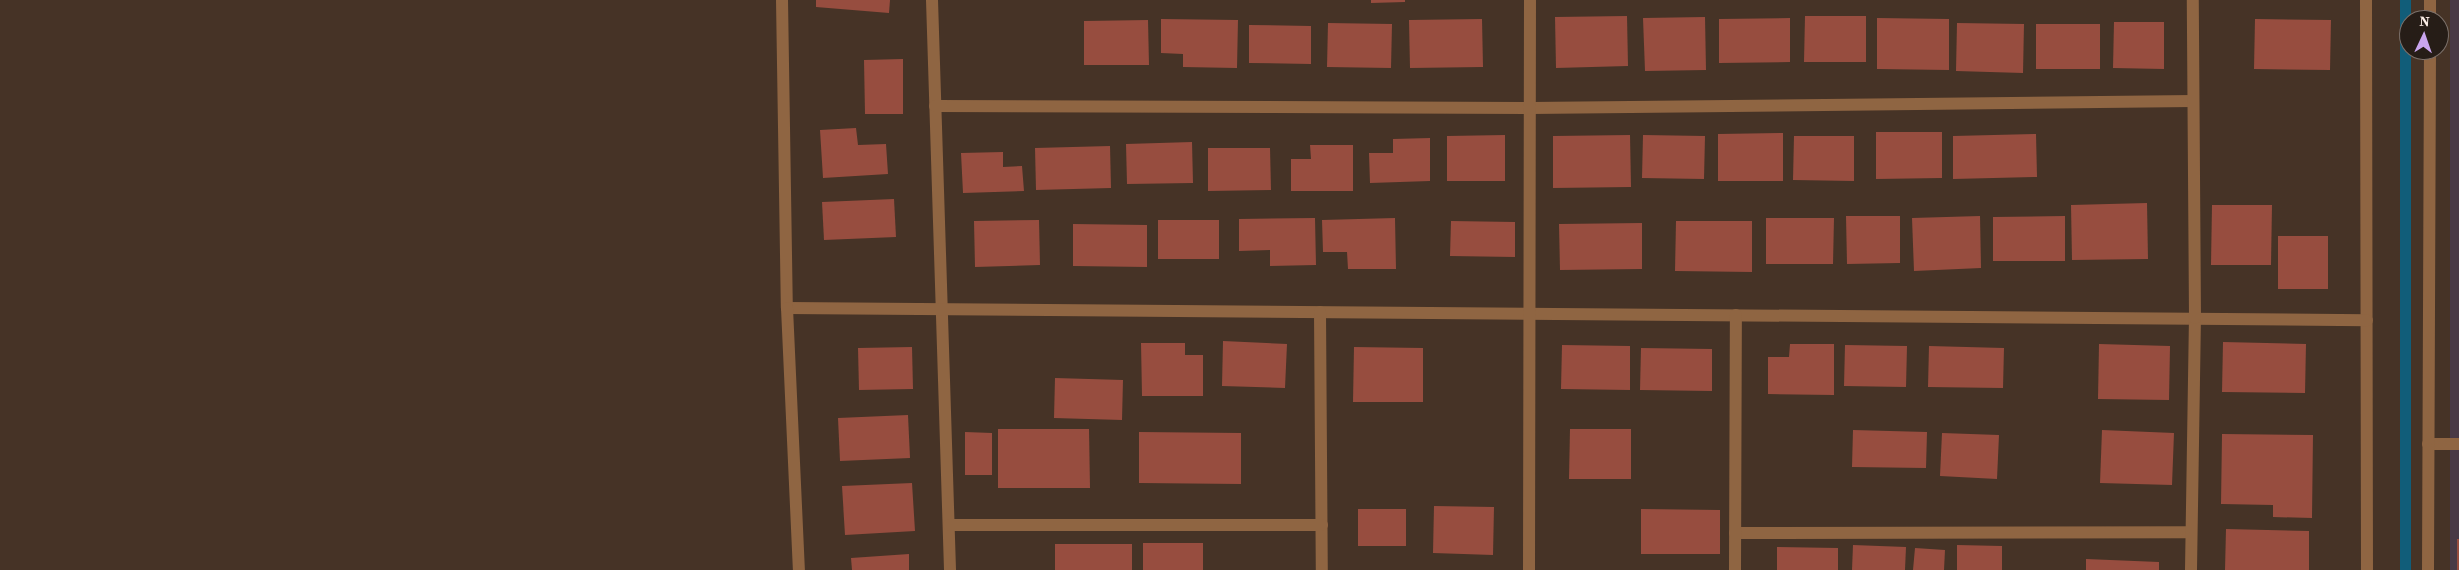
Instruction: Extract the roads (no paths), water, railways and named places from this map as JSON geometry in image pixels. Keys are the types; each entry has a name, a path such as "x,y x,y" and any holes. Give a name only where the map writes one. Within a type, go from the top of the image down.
{"street":[{"path":"782,0 787,308 799,570"},
{"path":"932,0 950,570"},
{"path":"1529,570 1530,0"},
{"path":"2191,570 2196,318 2193,0"},
{"path":"2366,0 2367,570"},
{"path":"2428,570 2430,60"},
{"path":"935,106 1530,108 2193,101"},
{"path":"787,308 2366,320"},
{"path":"1320,312 1322,570"},
{"path":"1735,570 1736,315"},
{"path":"2428,444 2459,444"},
{"path":"949,525 1322,525"},
{"path":"1735,533 2191,532"}],"waterway":[{"path":"2405,0 2405,570"}]}
